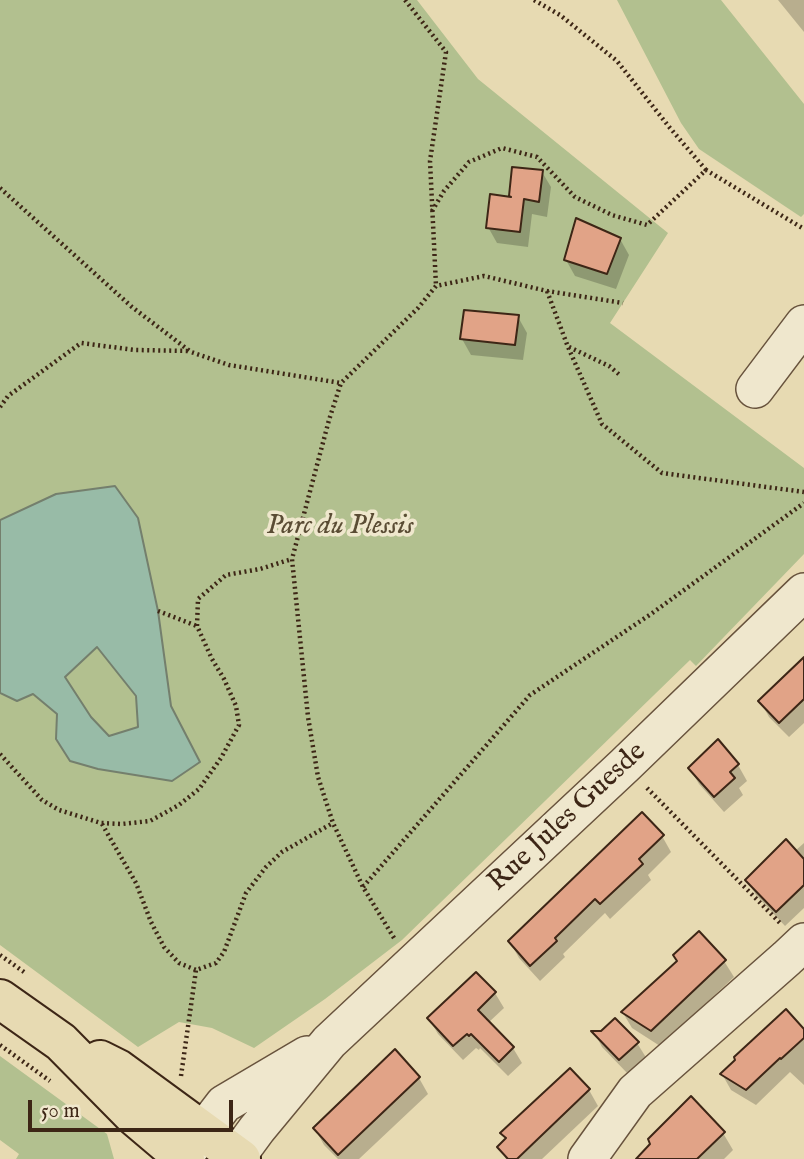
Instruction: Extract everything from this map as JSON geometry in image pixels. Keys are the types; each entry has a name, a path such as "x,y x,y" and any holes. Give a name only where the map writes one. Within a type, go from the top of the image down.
{"main road":[{"path":"0,999 61,1042 118,1069 168,1105 188,1151"},
{"path":"61,1042 133,1115 188,1151 238,1158"}],"street":[{"path":"755,389 804,324"},
{"name":"Rue Jules Guesde","path":"238,1158 257,1129 329,1042 625,765 804,592"},
{"path":"587,1159 635,1092 799,953"},
{"name":"Rue Jules Guesde","path":"188,1151 224,1104 329,1042"}],"path":[{"path":"405,0 446,52 430,161 436,286"},
{"path":"534,0 560,15 617,61 706,170 804,229"},
{"path":"432,211 444,191 469,162 502,148 537,157 575,197 612,215 647,225 706,170"},
{"path":"0,188 132,307 191,352"},
{"path":"410,966 363,887 333,823 317,777 308,717 292,559 328,420 341,383 418,308 436,286 484,276 547,291 623,303"},
{"path":"547,291 601,424 662,473 804,492"},
{"path":"0,407 8,396 81,343 135,350 191,352 229,365 341,383"},
{"path":"568,347 609,366 621,376"},
{"path":"363,887 530,695 651,614 804,503"},
{"path":"0,754 42,800 59,810 101,823 150,821 179,805 200,789 239,725 236,706 197,626 198,598 226,575 260,569 292,559"},
{"path":"158,611 197,626"},
{"path":"648,789 799,953"},
{"path":"101,823 136,883 164,947 178,963 196,970 216,962 224,952 246,893 266,867 282,852 333,823"},
{"path":"168,1105 180,1087 196,970"}],"green space":[{"name":"Parc du Plessis","path":"0,0 417,0 478,79 668,233 610,323 804,468 804,554 696,666 690,660 402,940 325,999 254,1048 212,1028 179,1022 138,1047 0,945"},
{"path":"617,0 721,0 804,104 804,214 801,217 699,149 681,123"},
{"path":"0,1056 107,1134 114,1159 16,1159 19,1154 0,1140"}],"shaded area":[{"path":"115,486 138,518 158,611 171,706 200,762 172,781 98,769 70,761 56,739 57,714 33,694 17,701 0,693 0,520 56,494","holes":["97,647 136,696 138,727 109,736 91,717 65,677"]}],"building":[{"path":"512,167 543,170 539,202 524,199 520,232 486,228 490,194 511,197"},
{"path":"576,218 621,238 607,274 564,260"},
{"path":"464,310 519,315 515,345 460,339"},
{"path":"804,657 804,699 779,723 758,701"},
{"path":"718,739 739,764 730,772 735,778 714,797 688,768"},
{"path":"642,812 664,835 639,859 643,864 600,904 595,899 530,966 508,941"},
{"path":"786,839 804,859 804,885 776,912 745,880"},
{"path":"699,931 726,960 651,1031 621,1012 677,961 673,955"},
{"path":"476,972 496,992 478,1010 514,1047 499,1062 471,1034 467,1034 453,1046 427,1018"},
{"path":"786,1009 804,1029 804,1038 746,1090 720,1074 735,1060 734,1057"},
{"path":"615,1018 639,1042 619,1060 591,1031 601,1031"},
{"path":"395,1049 420,1077 338,1155 313,1128"},
{"path":"570,1068 590,1089 517,1159 508,1159 497,1147 506,1138 500,1133"},
{"path":"691,1096 725,1132 697,1159 636,1159 650,1144 648,1139"}]}
